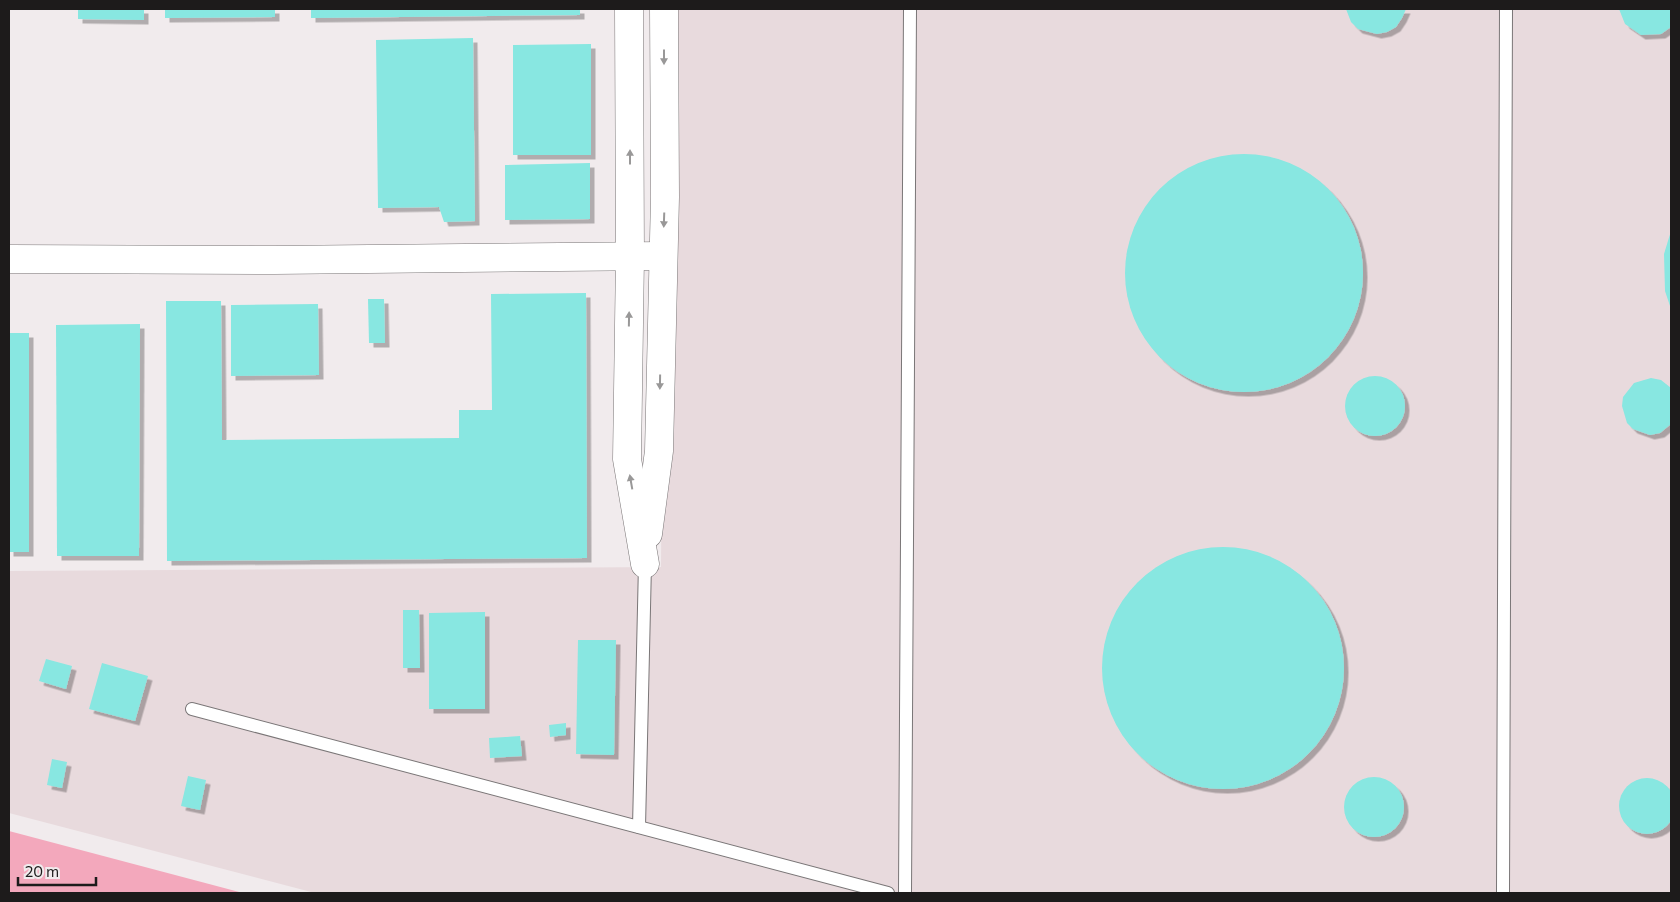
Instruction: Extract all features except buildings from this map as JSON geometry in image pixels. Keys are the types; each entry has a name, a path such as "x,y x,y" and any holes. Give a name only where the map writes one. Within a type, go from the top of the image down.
{"street":[{"path":"629,9 630,257 627,459 645,564"},
{"path":"645,564 659,451 665,197 664,9"},
{"path":"9,259 285,260 663,256"}],"lane":[{"path":"905,893 910,9"},
{"path":"1504,893 1506,9"},
{"path":"639,827 645,564"},
{"path":"192,709 888,893"}],"shaded area":[{"path":"665,9 1671,9 1671,893 315,893 9,813 9,571 661,567"},
{"path":"9,831 243,893 9,893"}]}
